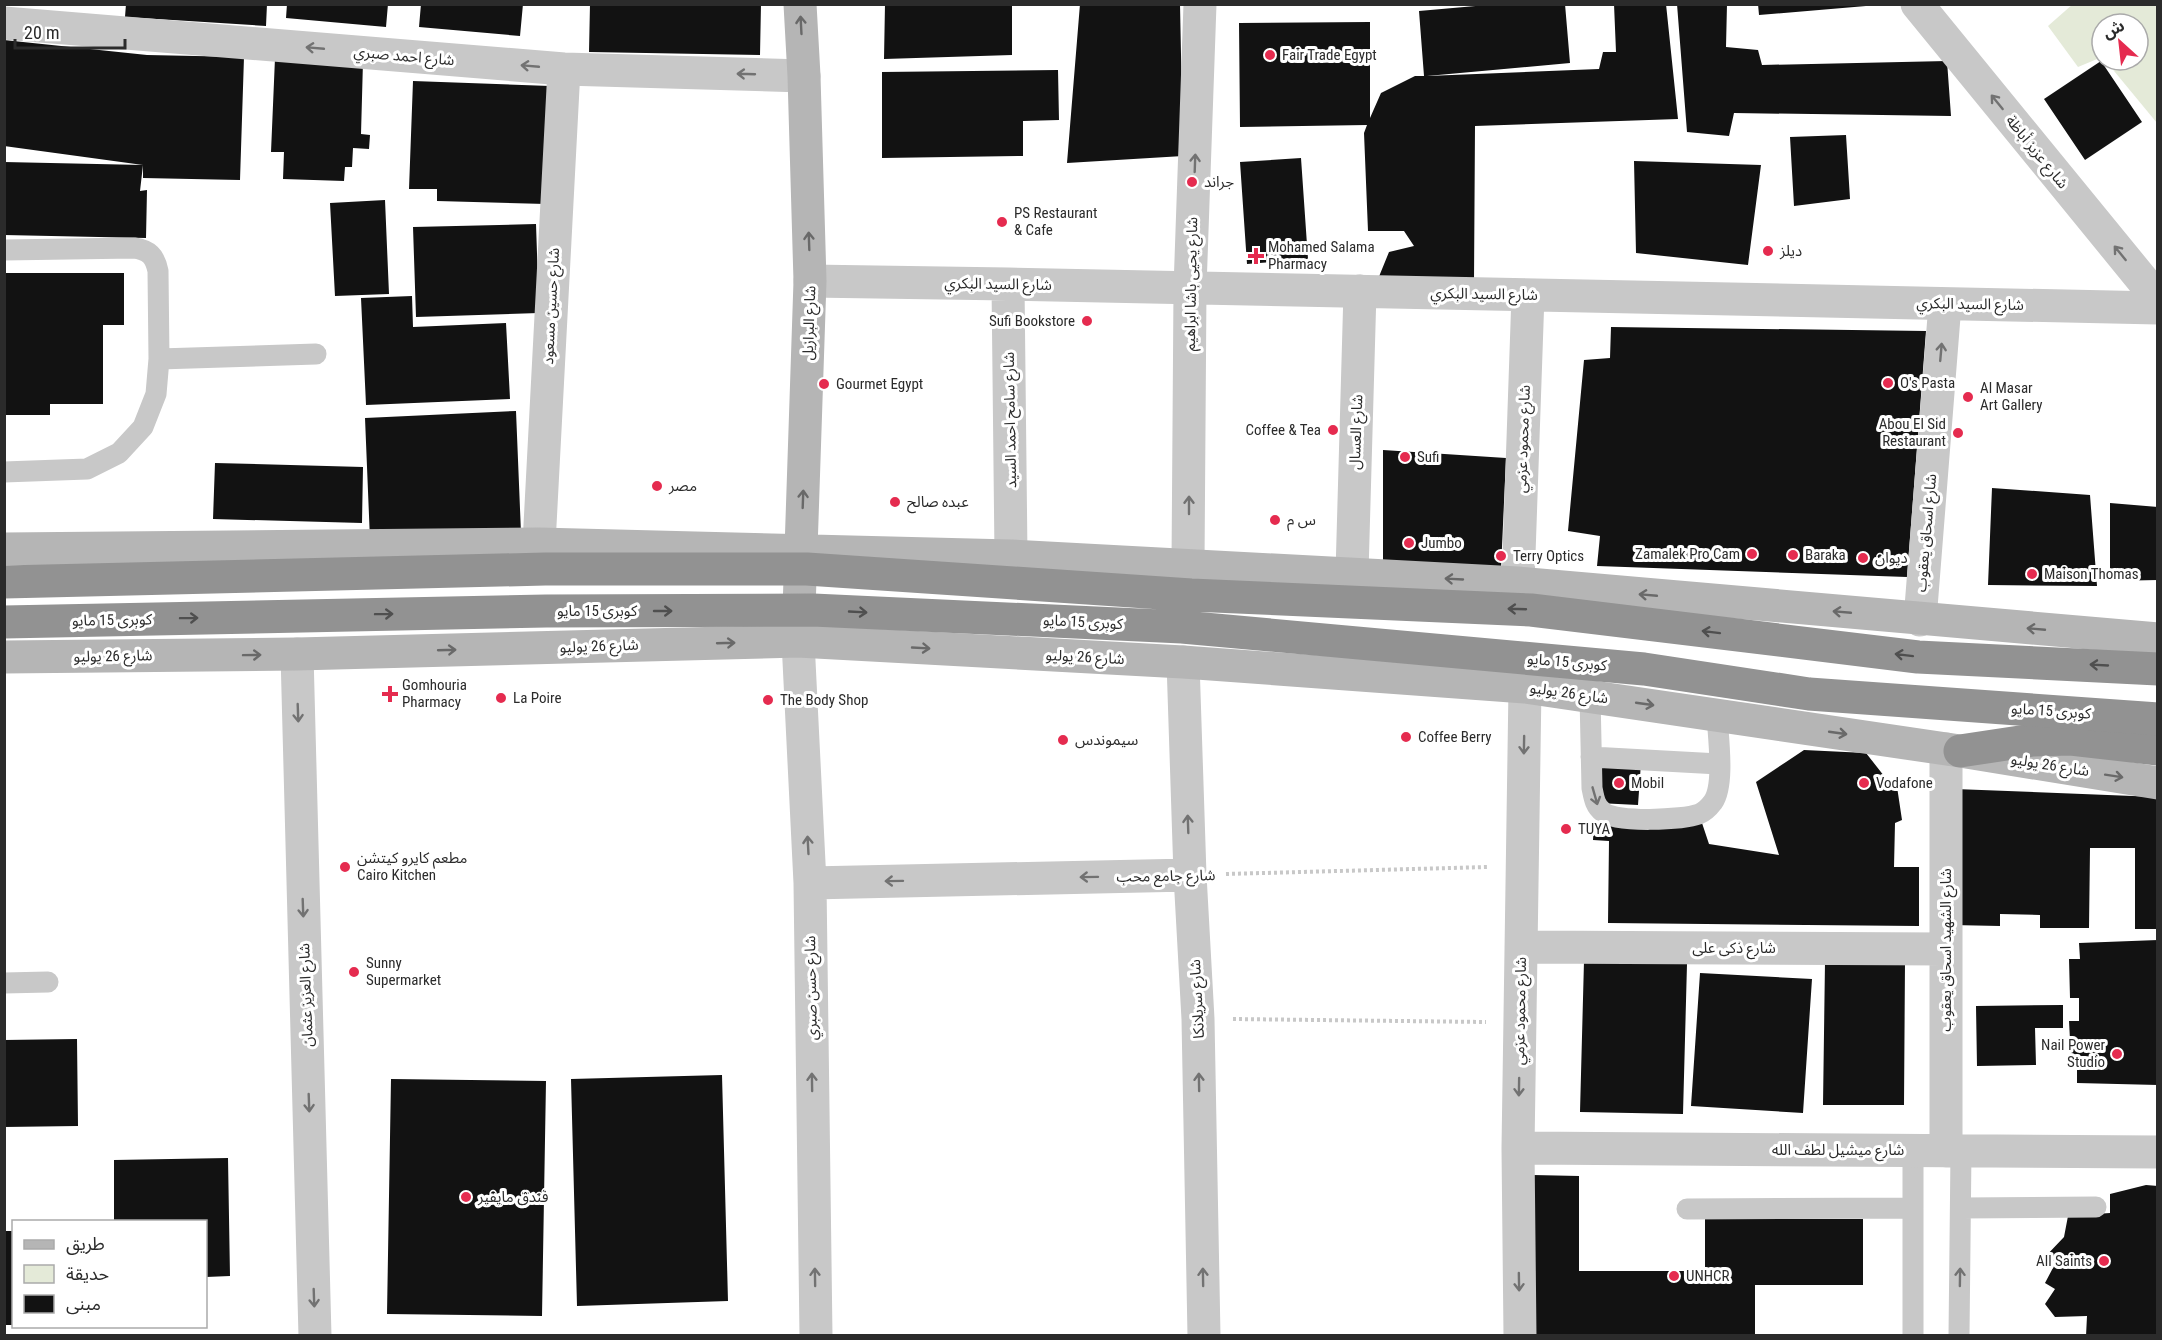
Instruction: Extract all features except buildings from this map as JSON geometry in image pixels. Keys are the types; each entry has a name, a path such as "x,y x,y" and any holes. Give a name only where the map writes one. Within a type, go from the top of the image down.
{"highway":[{"path":"4,582 545,569 807,569 1191,595 1531,610 1918,657 2157,669"},
{"name":"كوبرى 15 مايو","path":"4,622 534,611 825,610 1182,627 1644,669 1809,694 2157,719"},
{"path":"1953,750 2033,740 2071,739 2157,749"}],"street":[{"name":"شارع البرازيل","path":"798,641 810,281 800,4"},
{"name":"شارع يحيى باشا ابراهيم","path":"1188,564 1190,288 1200,4"},
{"name":"شارع عزيز أباظة","path":"1917,4 2157,298"},
{"name":"شارع احمد صبري","path":"4,23 564,69 804,76"},
{"name":"شارع حسين مسعود","path":"539,544 564,69"},
{"name":"شارع السيد البكري","path":"810,281 2157,308"},
{"name":"شارع سامح احمد السيد","path":"1008,284 1011,556"},
{"name":"شارع العسال","path":"1352,573 1360,291"},
{"name":"شارع محمود عزمي","path":"1518,583 1528,295"},
{"name":"شارع اسحاق يعقوب","path":"1920,620 1945,304"},
{"path":"4,549 539,544 1011,556 1518,583 2157,639"},
{"name":"شارع 26 يوليو","path":"4,657 297,654 798,641 1183,662 1525,687 1953,750 2157,783"},
{"name":"شارع حسن صبري","path":"798,641 810,883 816,1335"},
{"name":"شارع العزيز عثمان","path":"297,654 315,1335"},
{"name":"شارع سريلانكا","path":"1183,662 1190,875 1198,1019 1204,1335"},
{"name":"شارع محمود عزمي","path":"1520,1335 1518,1148 1525,687"},
{"name":"شارع الشهيد اسحاق يعقوب","path":"1953,750 1946,949 1954,1151"},
{"name":"شارع جامع محب","path":"810,883 1190,875"},
{"name":"شارع ذكى على","path":"1521,948 1946,949"},
{"name":"شارع ميشيل لطف الله","path":"1518,1148 2157,1152"}],"lane":[{"path":"4,250 134,248 146,250 156,259 158,271 159,359 156,394 143,427 119,453 87,469 4,472"},
{"path":"159,359 316,354"},
{"path":"1590,696 1592,788 1595,803 1604,814 1619,819 1685,817 1702,813 1714,801 1719,784 1717,715"},
{"path":"1592,757 1719,764"},
{"path":"4,983 48,982"},
{"path":"1912,1335 1913,1151"},
{"path":"1954,1151 1961,1208 1959,1335"},
{"path":"1961,1208 2096,1207"},
{"path":"1687,1209 1913,1208"}],"path":[{"name":"شارع جامع محب","path":"1190,875 1522,866"},
{"path":"1198,1019 1520,1022"}],"green space":[{"path":"2073,4 2157,5 2157,123 2115,72 2150,72 2150,12 2090,12 2090,62 2078,67 2048,26"}],"place":[{"name":"Fair Trade Egypt","path":"1270,55"},
{"name":"جراند","path":"1192,182"},
{"name":"PS Restaurant & Cafe","path":"1002,222"},
{"name":"ديلز","path":"1768,251"},
{"name":"Mohamed Salama Pharmacy","path":"1256,256"},
{"name":"Sufi Bookstore","path":"1087,321"},
{"name":"O's Pasta","path":"1888,383"},
{"name":"Gourmet Egypt","path":"824,384"},
{"name":"Al Masar Art Gallery","path":"1968,397"},
{"name":"Coffee & Tea","path":"1333,430"},
{"name":"Abou El Sid Restaurant","path":"1958,433"},
{"name":"Sufi","path":"1405,457"},
{"name":"مصر","path":"657,486"},
{"name":"عبده صالح","path":"895,502"},
{"name":"س م","path":"1275,520"},
{"name":"Jumbo","path":"1409,543"},
{"name":"Zamalek Pro Cam","path":"1752,554"},
{"name":"Baraka","path":"1793,555"},
{"name":"Terry Optics","path":"1501,556"},
{"name":"ديوان","path":"1863,558"},
{"name":"Maison Thomas","path":"2032,574"},
{"name":"Gomhouria Pharmacy","path":"390,694"},
{"name":"La Poire","path":"501,698"},
{"name":"The Body Shop","path":"768,700"},
{"name":"Coffee Berry","path":"1406,737"},
{"name":"سيموندس","path":"1063,740"},
{"name":"Mobil","path":"1619,783"},
{"name":"Vodafone","path":"1864,783"},
{"name":"TUYA","path":"1566,829"},
{"name":"مطعم كايرو كيتشن Cairo Kitchen","path":"345,867"},
{"name":"Sunny Supermarket","path":"354,972"},
{"name":"Nail Power Studio","path":"2117,1054"},
{"name":"فندق مايفير","path":"466,1197"},
{"name":"All Saints","path":"2104,1261"},
{"name":"UNHCR","path":"1674,1276"}]}
